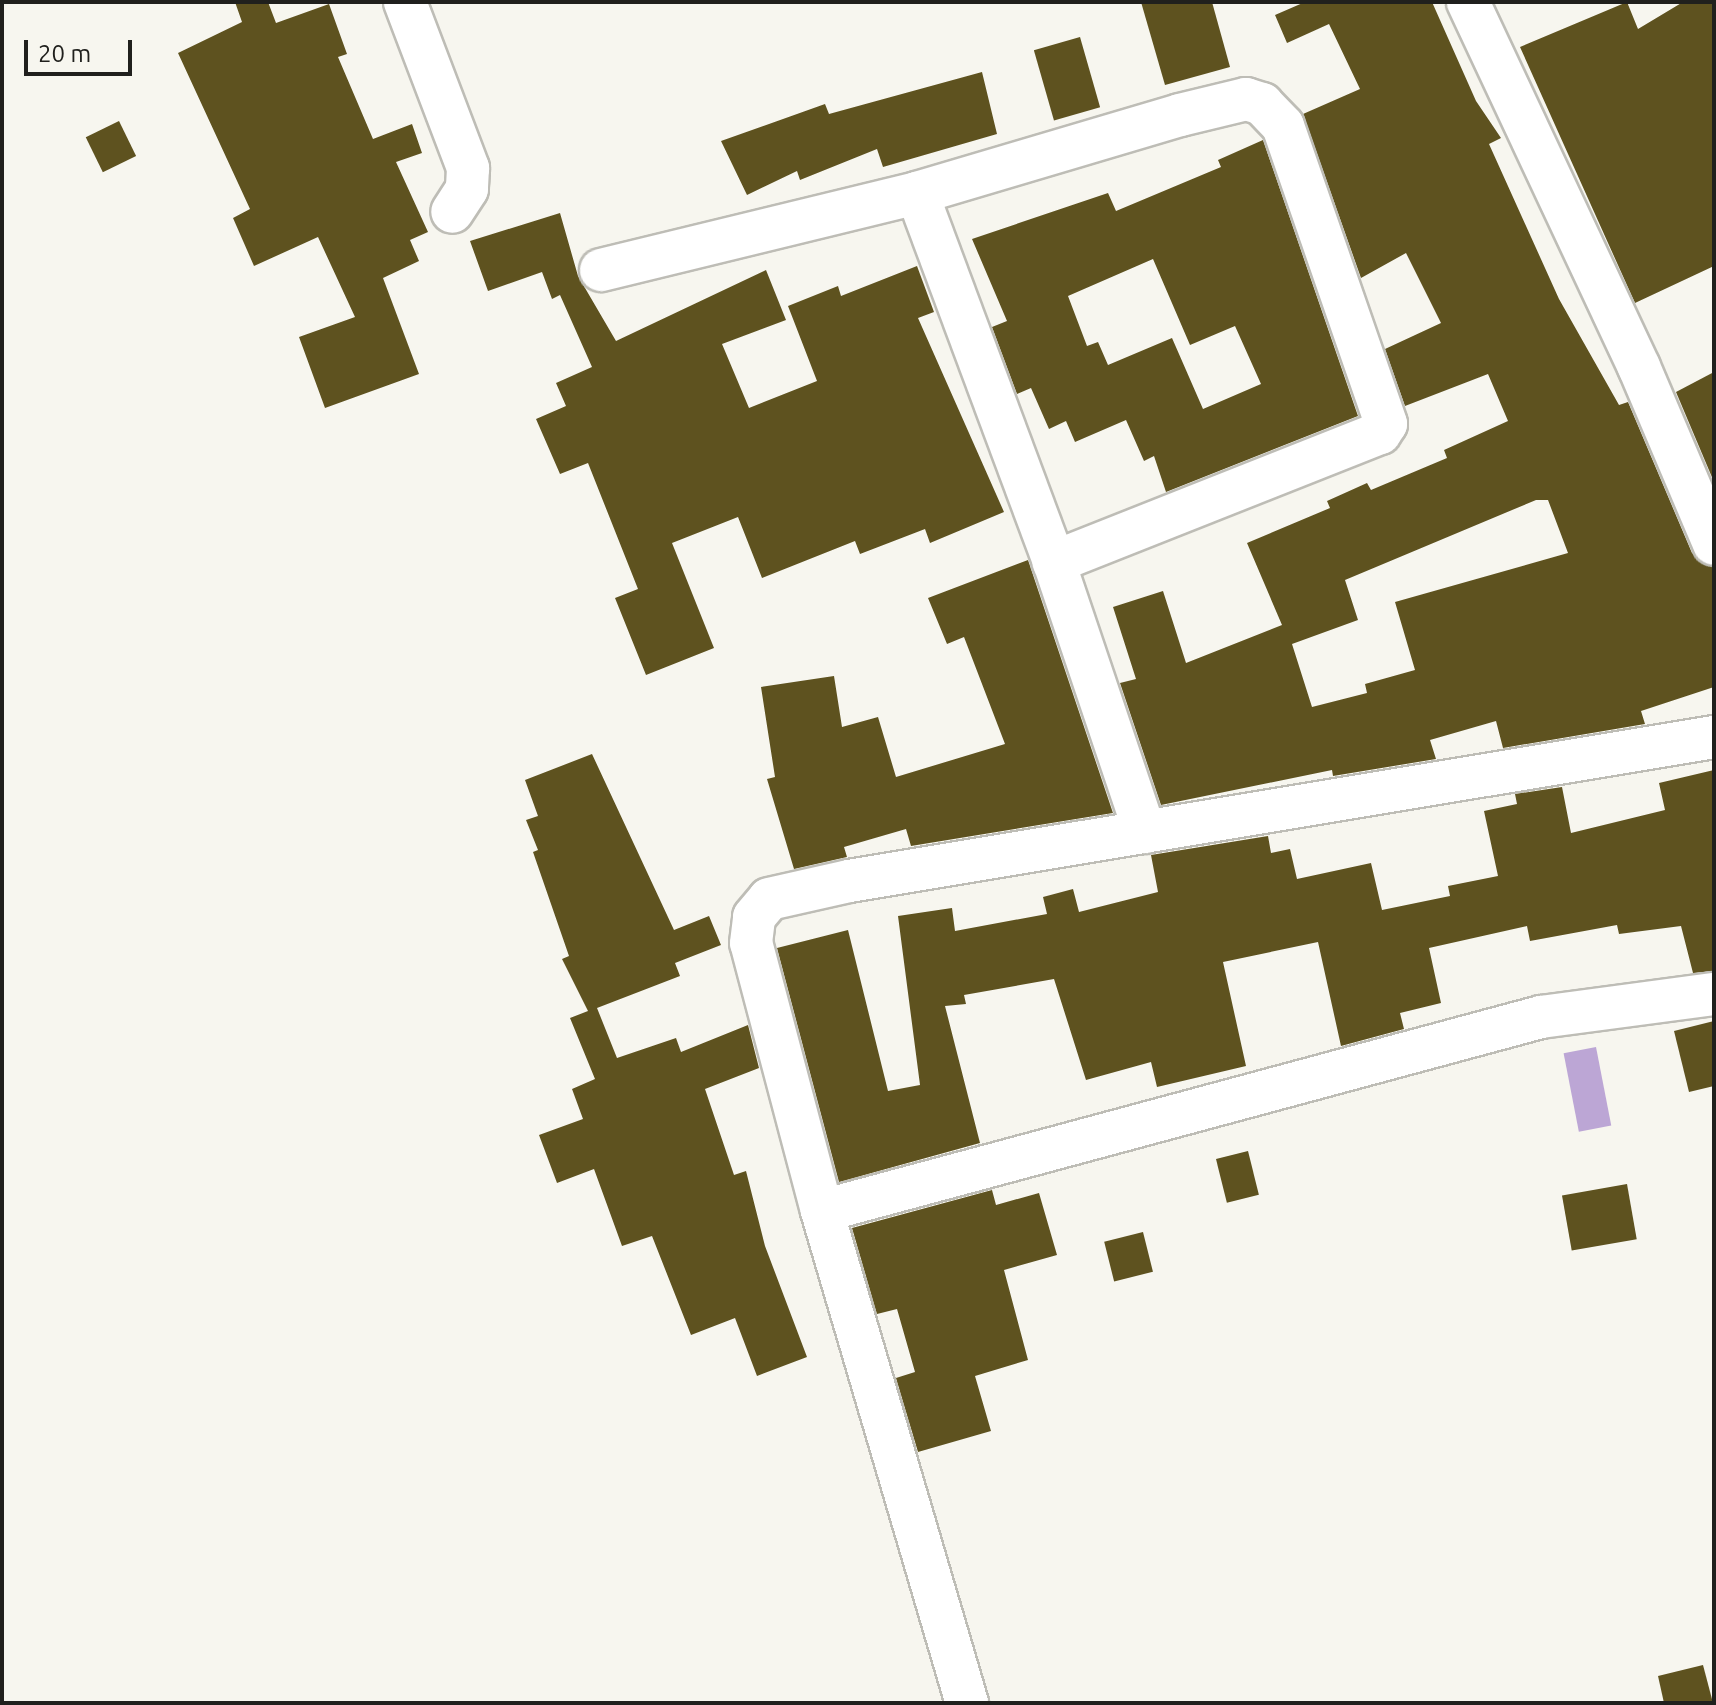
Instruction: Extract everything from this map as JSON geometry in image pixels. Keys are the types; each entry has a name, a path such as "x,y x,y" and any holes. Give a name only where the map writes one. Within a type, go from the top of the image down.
{"street":[{"path":"405,2 468,168 467,189 452,212"},
{"path":"1468,2 1639,367 1714,544"},
{"path":"601,270 917,193 1246,99 1262,104 1283,126 1386,424 1380,433 1054,562"},
{"path":"917,193 1054,562 1145,832"},
{"path":"967,1703 822,1211 751,943 754,917 769,899 849,881 1714,737"},
{"path":"822,1211 1541,1017 1714,994"}],"shaded area":[{"path":"1596,1047 1611,1126 1579,1132 1564,1053"}],"building":[{"path":"235,2 268,2 276,23 329,4 347,54 338,57 373,139 412,124 422,153 396,162 428,232 410,240 419,261 383,278 419,374 325,408 299,337 355,317 318,237 254,266 233,218 250,209 178,53 242,22"},
{"path":"1141,2 1212,2 1230,67 1165,85"},
{"path":"1305,2 1432,2 1476,101 1501,138 1489,144 1559,299 1619,405 1628,402 1692,553 1714,568 1714,687 1641,711 1645,724 1503,748 1496,721 1430,740 1436,759 1333,776 1332,770 1161,805 1120,683 1136,679 1113,607 1163,591 1186,663 1282,625 1247,543 1330,508 1327,501 1367,483 1371,490 1447,458 1444,450 1508,421 1488,374 1405,406 1385,349 1441,323 1406,253 1361,278 1303,114 1360,89 1329,24 1287,43 1275,15","holes":["1536,500 1548,500 1568,553 1395,602 1415,670 1365,684 1367,693 1312,707 1292,644 1358,620 1345,580"]},
{"path":"1627,2 1638,29 1683,2 1714,2 1714,266 1635,303 1520,47"},
{"path":"1080,37 1100,107 1054,120 1034,50"},
{"path":"982,72 997,134 883,167 877,149 800,180 797,171 747,195 721,141 825,104 829,114"},
{"path":"119,121 136,156 103,172 86,137"},
{"path":"1263,140 1358,416 1166,492 1154,456 1144,461 1126,420 1075,442 1066,421 1049,429 1031,388 1017,394 992,327 1007,321 972,239 1108,193 1116,211 1221,167 1218,160","holes":["1153,259 1190,345 1235,326 1261,384 1203,409 1172,338 1108,365 1098,342 1087,346 1068,296"]},
{"path":"560,213 578,276 616,341 766,270 786,320 722,344 749,408 817,381 788,306 838,286 841,296 917,266 934,312 918,318 1004,512 930,543 925,529 860,554 855,541 762,578 738,517 672,543 714,648 646,675 615,598 638,589 588,463 560,474 536,419 566,406 556,383 592,367 560,295 552,299 542,272 488,291 470,241"},
{"path":"1714,372 1714,482 1676,392"},
{"path":"1028,560 1113,813 911,846 906,829 844,847 847,857 794,869 767,779 775,777 761,687 834,676 842,727 878,717 896,777 1005,744 964,637 947,644 928,598"},
{"path":"592,754 674,930 709,916 721,945 675,963 680,976 597,1008 617,1058 676,1038 681,1052 748,1025 759,1068 705,1089 734,1175 746,1171 765,1246 807,1357 757,1376 735,1318 691,1335 652,1236 622,1246 594,1169 557,1183 539,1135 583,1119 572,1089 595,1079 570,1018 588,1011 562,959 569,956 533,852 538,850 526,820 538,816 525,780"},
{"path":"1714,770 1714,971 1693,973 1681,926 1619,934 1617,925 1530,941 1527,926 1429,948 1441,1003 1400,1013 1404,1029 1341,1046 1318,942 1223,962 1246,1066 1157,1087 1151,1062 1086,1080 1054,979 964,995 966,1004 945,1006 980,1143 839,1182 777,948 848,930 888,1091 920,1085 898,916 952,908 955,931 1047,914 1043,897 1073,889 1079,912 1158,892 1151,855 1268,836 1271,853 1290,849 1297,879 1371,863 1382,910 1450,896 1448,886 1498,876 1484,811 1517,804 1515,794 1562,787 1571,833 1665,810 1659,783"},
{"path":"1714,1021 1714,1086 1689,1092 1674,1031"},
{"path":"1248,1151 1259,1195 1227,1203 1216,1159"},
{"path":"1627,1184 1637,1239 1572,1251 1562,1195"},
{"path":"992,1190 996,1205 1039,1193 1057,1255 1004,1270 1028,1360 975,1376 991,1431 918,1452 896,1378 915,1372 897,1309 877,1314 852,1228"},
{"path":"1143,1232 1153,1272 1114,1281 1104,1242"},
{"path":"1703,1665 1713,1703 1664,1703 1658,1676"}]}
